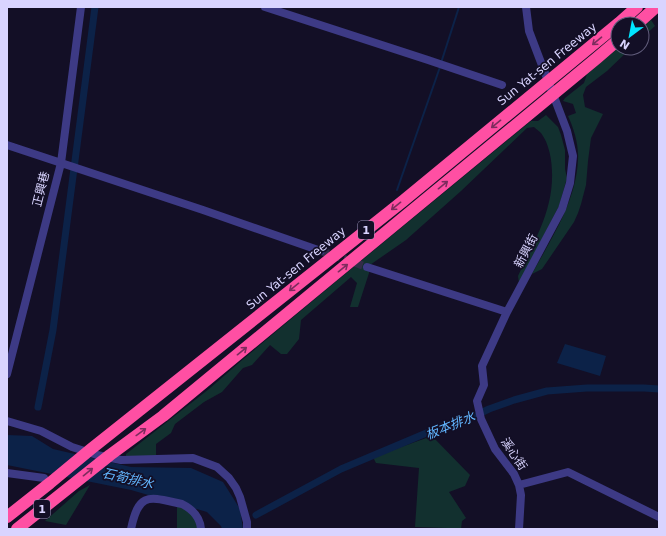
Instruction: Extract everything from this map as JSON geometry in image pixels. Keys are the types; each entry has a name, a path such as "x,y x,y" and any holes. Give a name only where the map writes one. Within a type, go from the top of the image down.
{"highway":[{"name":"Sun Yat-sen Freeway","path":"7,517 47,481 91,449 403,201 637,7"},
{"path":"646,16 656,7"},
{"name":"1","path":"17,529 110,455 163,416 610,47"}],"street":[{"name":"正興巷","path":"8,368 60,163 81,7"},
{"path":"265,7 502,85"},
{"name":"新興街","path":"478,402 484,386 482,366 507,312 562,209 570,183 573,156 567,131 529,31 526,7"},
{"path":"7,145 203,210 321,252"},
{"path":"367,267 507,312"},
{"name":"溪心街","path":"478,402 480,418 495,449 514,474 519,485 521,496 519,529"},
{"path":"7,421 40,431 72,447 115,459 134,460 193,458 217,467 229,478 239,493 247,522 247,529"},
{"path":"519,485 568,472 659,518"},
{"path":"7,473 47,481"},
{"path":"131,529 134,516 140,503 146,500 154,499 186,506 196,514 200,523 200,529"}],"green space":[{"path":"651,20 655,26 650,31"},
{"path":"610,55 610,56 623,56 607,71 586,87 583,95 585,107 603,114 591,138 586,185 581,204 574,222 542,269 532,274 561,220 573,191 578,160 578,149 568,116 576,113 573,104 563,101 584,83 587,74"},
{"path":"546,115 558,127 561,135 565,150 565,169 567,178 559,206 519,283 518,276 539,231 546,212 552,185 551,157 545,140 541,133 534,127 527,128 461,191 406,240 367,267 370,270 358,307 350,307 357,283 351,277 301,320 299,339 287,354 281,354 270,345 252,365 243,368 222,392 204,402 175,424 171,433 156,444 156,456 126,458 126,454 209,389 303,309 531,121 538,121"},
{"path":"432,436 470,475 465,486 449,492 466,518 462,521 461,529 415,527 419,468 376,463 373,457"},
{"path":"90,485 66,525 45,521 79,491"},
{"path":"177,504 195,517 198,529 177,529"}],"water":[{"path":"565,344 606,356 600,376 557,363"},
{"name":"石筍排水","path":"7,435 32,436 53,449 131,467 191,468 223,482 240,509 243,529 222,529 221,526 207,512 131,490 7,465"}],"waterway":[{"path":"38,407 53,330 95,7"},
{"path":"441,63 459,7"},
{"path":"397,190 440,67"},
{"name":"板本排水","path":"256,515 341,469 443,426 470,418 514,400 547,391 587,388 659,389"}],"tunnel":[{"path":"321,251 367,267"}]}
